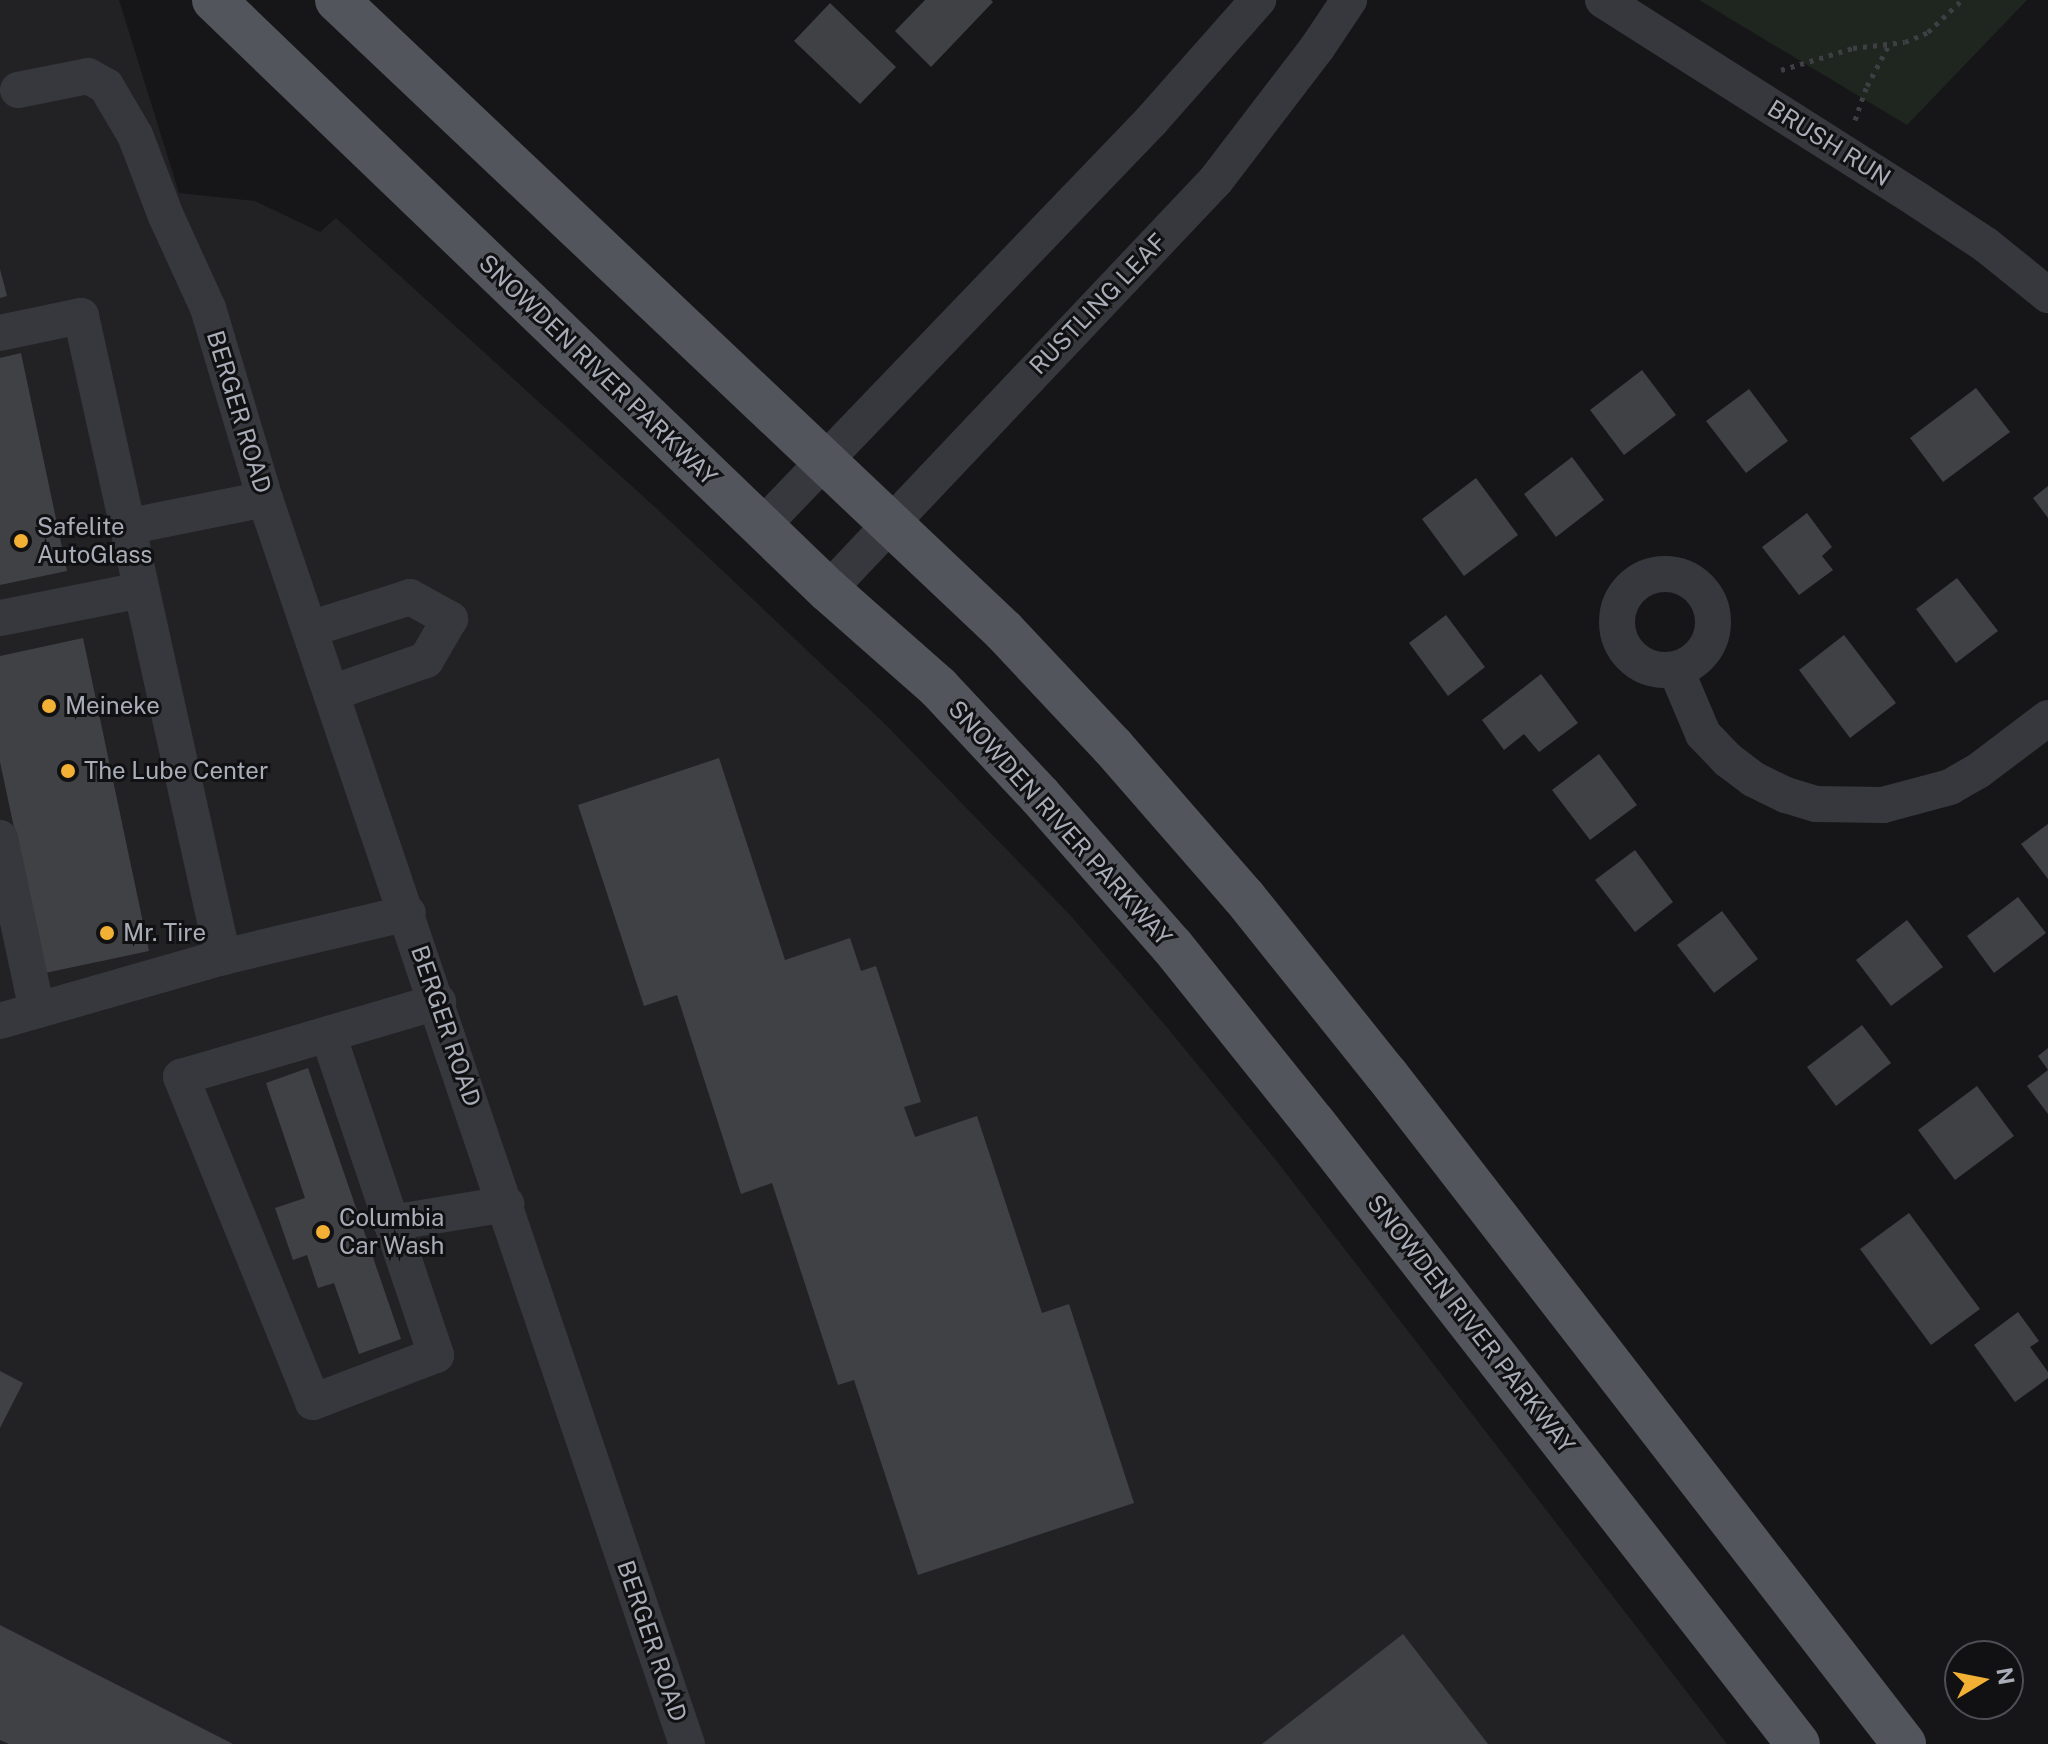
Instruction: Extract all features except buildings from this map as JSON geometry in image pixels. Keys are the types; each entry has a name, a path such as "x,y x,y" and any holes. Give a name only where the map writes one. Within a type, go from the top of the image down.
{"main road":[{"name":"SNOWDEN RIVER PARKWAY","path":"214,0 761,527 938,687 1040,796 1172,946 1324,1135 1798,1744"},
{"path":"337,0 888,525 1004,631 1113,747 1244,897 1386,1074 1904,1744"}],"street":[{"path":"761,527 1151,121 1258,0"},
{"name":"RUSTLING LEAF","path":"828,590 1216,180 1349,0"},
{"name":"BRUSH RUN","path":"1603,0 1845,151 1986,245 2048,295"},
{"name":"BERGER ROAD","path":"18,90 88,76 106,86 135,135 166,216 208,308 265,499 408,913 687,1744"},
{"path":"0,333 81,316 223,957"},
{"path":"126,527 265,499"},
{"path":"0,618 141,590"},
{"path":"310,629 410,597 450,619 426,660 332,693"},
{"path":"1676,670 1703,734 1728,760 1753,779 1786,795 1816,804 1850,807 1883,805 1950,787 1978,771 2048,718"},
{"path":"0,838 37,1010"},
{"path":"0,1021 223,957 408,913"},
{"path":"328,1034 436,1355 313,1402 181,1077 328,1034 438,1002"},
{"path":"391,1223 506,1204"}],"path":[{"path":"1739,87 1812,58 1890,43 1928,32 1962,0"},
{"path":"1845,151 1867,86 1890,43"}],"shaded area":[{"path":"0,0 119,0 179,193 255,201 320,232 336,218 656,508 885,724 1071,916 1165,1025 1275,1159 1727,1744 0,1744"},
{"path":"1699,0 2027,0 1907,125"}],"place":[{"name":"Safelite AutoGlass","path":"21,541"},
{"name":"Meineke","path":"49,706"},
{"name":"The Lube Center","path":"68,771"},
{"name":"Mr. Tire","path":"107,933"},
{"name":"Columbia Car Wash","path":"323,1232"}]}
